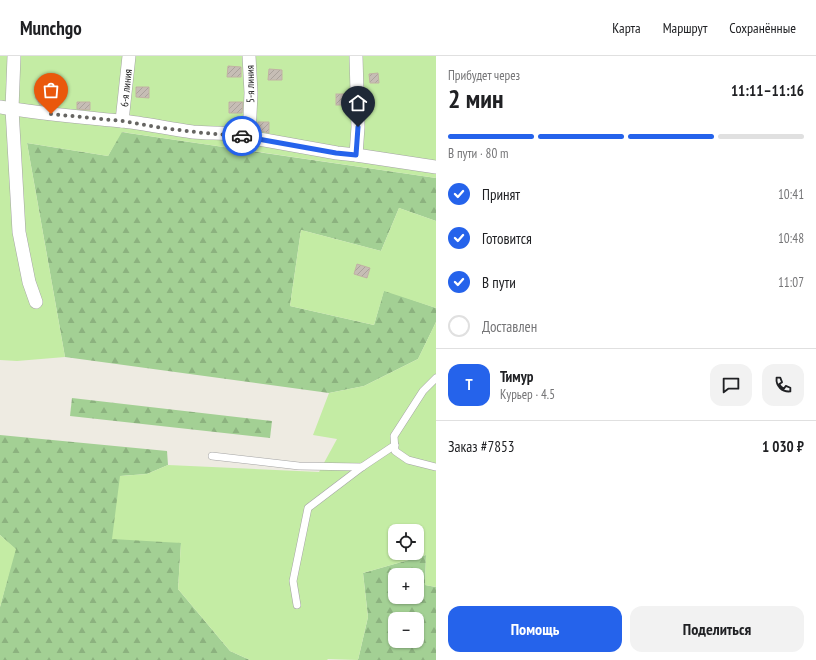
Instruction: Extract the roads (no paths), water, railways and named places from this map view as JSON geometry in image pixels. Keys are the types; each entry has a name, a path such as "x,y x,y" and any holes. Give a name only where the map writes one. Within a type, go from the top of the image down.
{"street":[{"path":"14,56 6,108 19,232 29,282 36,302"},
{"name":"6-я линия","path":"122,121 129,56"},
{"name":"5-я линия","path":"249,56 251,93 249,136"},
{"path":"356,56 358,127 356,155"},
{"path":"6,108 93,119 122,121 197,132 249,136 258,139 336,153 436,168"}],"lane":[{"path":"436,378 423,391 394,436 396,451 408,460 436,467"},
{"path":"297,605 293,581 308,508 362,466 395,446"},
{"path":"212,456 299,466 362,466"}]}
